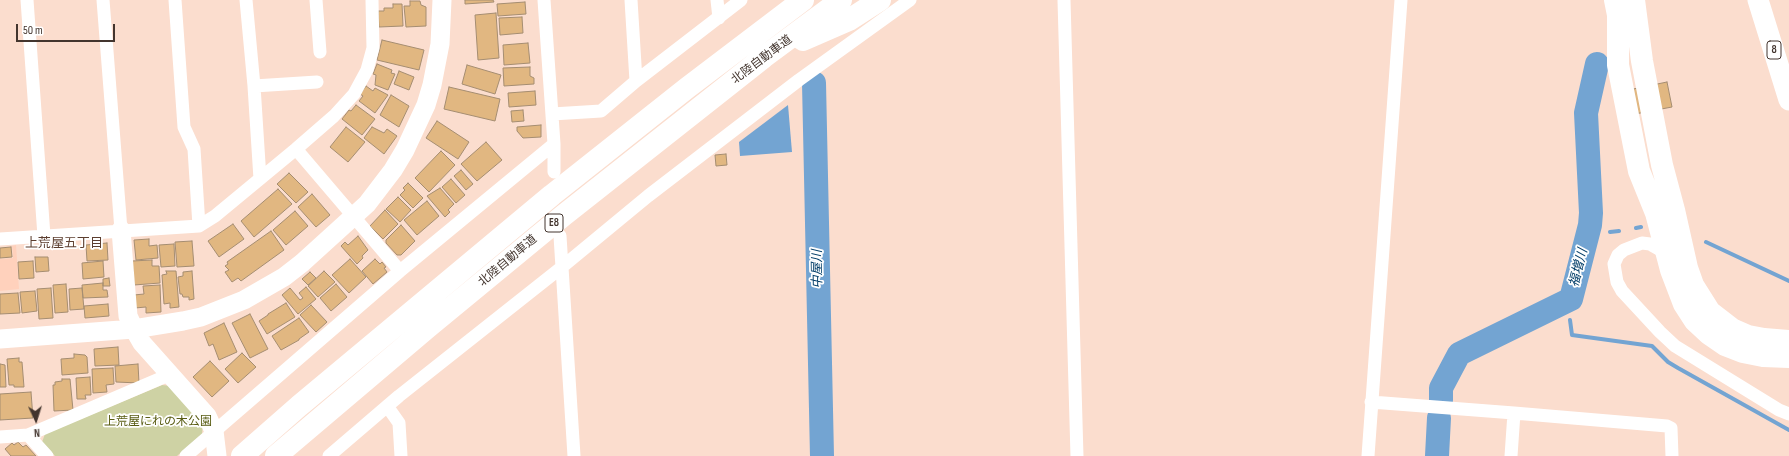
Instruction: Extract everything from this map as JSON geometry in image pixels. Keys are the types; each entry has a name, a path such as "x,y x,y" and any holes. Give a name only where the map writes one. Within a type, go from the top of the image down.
{"highway":[{"name":"北陸自動車道","path":"242,456 305,401 552,195 687,88 804,0"},
{"name":"北陸自動車道","path":"276,456 422,332 564,215 764,57 841,0"},
{"path":"764,57 849,20 880,0"},
{"path":"1626,6 1642,61 1662,165 1666,253 1684,304 1695,321 1709,334 1725,344 1743,352 1763,356 1789,357"},
{"path":"1665,211 1693,284 1710,312 1732,329 1748,336 1789,341"}],"main road":[{"name":"8","path":"1758,0 1789,100"}],"street":[{"path":"27,0 44,236"},
{"path":"103,0 128,316 142,343 207,416 214,431 217,456"},
{"path":"175,0 184,126 194,149 199,226"},
{"path":"246,0 254,86 260,179"},
{"path":"316,0 320,52"},
{"path":"0,239 199,226 215,216 334,116 354,94 362,81 373,48 372,0"},
{"path":"0,339 134,329 166,325 201,317 244,300 284,277 354,217 379,190 405,150 426,106 436,65 442,24 442,0"},
{"path":"544,0 554,144 554,172"},
{"path":"631,0 636,81"},
{"path":"718,0 719,18"},
{"path":"552,114 601,111 636,81 741,0"},
{"path":"329,456 387,406 562,267 648,196 799,80 910,0"},
{"path":"1064,0 1076,456"},
{"path":"1368,456 1401,0"},
{"path":"254,86 316,82"},
{"path":"186,456 400,271 554,144"},
{"path":"296,149 400,271"},
{"path":"560,236 574,456"},
{"path":"1666,253 1650,244 1642,243 1624,250 1618,256 1614,264 1617,282 1622,291 1675,346 1779,410 1789,414"},
{"path":"0,437 28,435 171,374"},
{"path":"1371,402 1667,426 1671,428 1672,456"},
{"path":"387,406 399,423 401,456"},
{"path":"1511,456 1514,413"},
{"path":"28,435 46,456"}],"shaded area":[{"path":"16,245 19,289 0,291 0,259 13,258 12,246"}],"green space":[{"name":"上荒屋にれの木公園","path":"162,385 171,386 203,423 202,434 177,456 55,456 42,442 45,434"}],"water":[{"path":"788,105 792,152 740,156 739,142"}],"building":[{"path":"465,0 493,0 494,2 465,4"},
{"path":"410,1 420,1 421,5 426,7 426,26 406,27 404,6 410,6"},
{"path":"525,2 526,14 498,16 497,4"},
{"path":"393,4 402,4 403,26 379,27 378,11 384,11 384,8 393,8"},
{"path":"496,13 499,58 478,60 475,15"},
{"path":"522,17 523,33 500,35 499,18"},
{"path":"382,40 424,50 419,70 377,60"},
{"path":"528,43 530,63 504,65 503,45"},
{"path":"377,64 392,70 391,73 395,74 388,90 375,85 376,75 373,74"},
{"path":"467,65 501,75 495,94 462,84"},
{"path":"530,67 530,76 534,78 534,84 504,86 503,68"},
{"path":"399,71 414,77 409,90 394,84"},
{"path":"1667,82 1672,107 1619,117 1614,93"},
{"path":"366,86 373,91 375,88 388,95 375,113 359,101 363,96 360,94"},
{"path":"449,87 500,99 495,121 444,109"},
{"path":"535,91 536,105 509,107 508,93"},
{"path":"391,95 409,106 399,127 380,115"},
{"path":"356,105 375,119 362,135 342,119 349,110 351,111"},
{"path":"523,110 524,121 512,122 511,111"},
{"path":"437,121 469,142 458,159 426,138"},
{"path":"541,125 541,137 523,138 517,131 517,127"},
{"path":"346,127 365,142 348,162 330,147"},
{"path":"372,127 384,133 387,129 397,136 384,154 364,138"},
{"path":"486,142 502,160 477,181 461,164"},
{"path":"441,151 455,165 429,192 415,178"},
{"path":"726,154 727,165 716,166 715,155"},
{"path":"461,170 473,184 466,190 454,176"},
{"path":"289,173 308,192 296,203 277,184"},
{"path":"451,179 465,195 456,203 442,187"},
{"path":"408,183 423,198 413,208 400,195 405,190 403,188"},
{"path":"440,188 454,204 448,210 450,212 445,217 427,196"},
{"path":"278,189 292,204 254,237 241,221"},
{"path":"312,194 330,215 316,227 298,207"},
{"path":"398,197 411,210 400,222 386,209"},
{"path":"427,201 439,216 417,235 404,220"},
{"path":"385,210 398,224 383,239 370,226"},
{"path":"295,211 308,226 286,245 273,230"},
{"path":"233,224 244,239 219,257 208,241"},
{"path":"401,225 415,241 401,255 397,255 386,243 386,240"},
{"path":"271,231 284,250 241,281 238,278 232,282 225,272 229,270 225,266 228,264 227,262"},
{"path":"358,236 368,250 357,264 341,246 345,242 348,245"},
{"path":"149,239 149,246 157,245 158,258 136,260 134,240"},
{"path":"192,241 194,266 177,267 175,242"},
{"path":"107,243 108,260 87,261 86,245"},
{"path":"174,244 175,266 161,267 159,245"},
{"path":"11,247 12,257 0,258 0,248"},
{"path":"35,257 48,257 49,271 36,272"},
{"path":"350,259 366,277 349,293 332,275"},
{"path":"375,259 380,264 382,262 386,267 384,268 387,272 373,284 362,271"},
{"path":"152,260 152,266 159,266 160,283 134,285 132,261"},
{"path":"33,261 34,278 19,279 18,262"},
{"path":"103,261 104,277 83,279 82,263"},
{"path":"166,271 176,271 179,307 170,308 170,303 164,304 162,275 167,274"},
{"path":"192,271 194,299 189,300 189,297 183,297 182,294 180,294 178,277 183,276 183,272"},
{"path":"324,271 335,282 318,297 308,286"},
{"path":"310,272 316,278 308,285 302,279"},
{"path":"109,278 110,286 103,286 103,279"},
{"path":"103,283 103,290 107,290 108,297 83,298 82,285"},
{"path":"66,284 68,312 55,313 53,285"},
{"path":"336,284 347,297 331,311 320,298"},
{"path":"160,285 161,312 146,313 146,307 135,308 134,295 144,294 143,286"},
{"path":"306,287 316,299 298,314 282,295 290,288 300,300 303,298 299,293"},
{"path":"51,288 53,318 39,319 37,289"},
{"path":"82,288 84,309 70,310 69,289"},
{"path":"35,291 37,311 22,313 20,292"},
{"path":"18,293 20,313 0,314 0,294"},
{"path":"286,303 295,317 267,334 259,321"},
{"path":"108,304 109,316 85,318 84,306"},
{"path":"311,305 327,322 316,332 300,315"},
{"path":"250,314 268,349 250,358 232,323"},
{"path":"299,318 309,332 299,340 281,350 272,336"},
{"path":"224,323 237,352 219,360 213,344 209,346 204,333"},
{"path":"118,347 119,365 95,366 94,349"},
{"path":"242,353 256,367 238,383 225,369"},
{"path":"74,354 85,355 87,357 88,373 62,375 61,359 74,358"},
{"path":"19,358 19,362 22,362 24,387 14,387 14,385 9,385 7,359"},
{"path":"210,361 229,381 212,397 193,377"},
{"path":"0,364 5,365 6,387 0,387"},
{"path":"138,364 139,383 116,382 115,366"},
{"path":"113,368 114,384 106,385 107,392 93,393 92,369"},
{"path":"90,377 91,395 85,395 86,399 77,399 76,378"},
{"path":"62,379 70,379 73,410 54,411 53,385 55,385 55,382 62,381"},
{"path":"31,392 33,418 0,420 0,394"},
{"path":"18,442 23,447 26,445 36,456 11,456 5,449 12,443 14,445"}],"waterway":[{"name":"福増川","path":"1441,400 1441,388 1459,354 1571,299 1590,225 1591,213 1586,113 1597,64"},
{"name":"中屋川","path":"814,83 822,456"},
{"path":"1636,228 1641,227"},
{"name":"福増川","path":"1589,229 1594,230"},
{"path":"1610,232 1619,231"},
{"path":"1706,242 1789,281"},
{"path":"1569,309 1571,299"},
{"path":"1570,320 1572,335 1652,346 1668,362 1789,430"},
{"name":"福増川","path":"1437,456 1439,418"}],"district":[{"name":"上荒屋五丁目","path":"64,244"}]}
